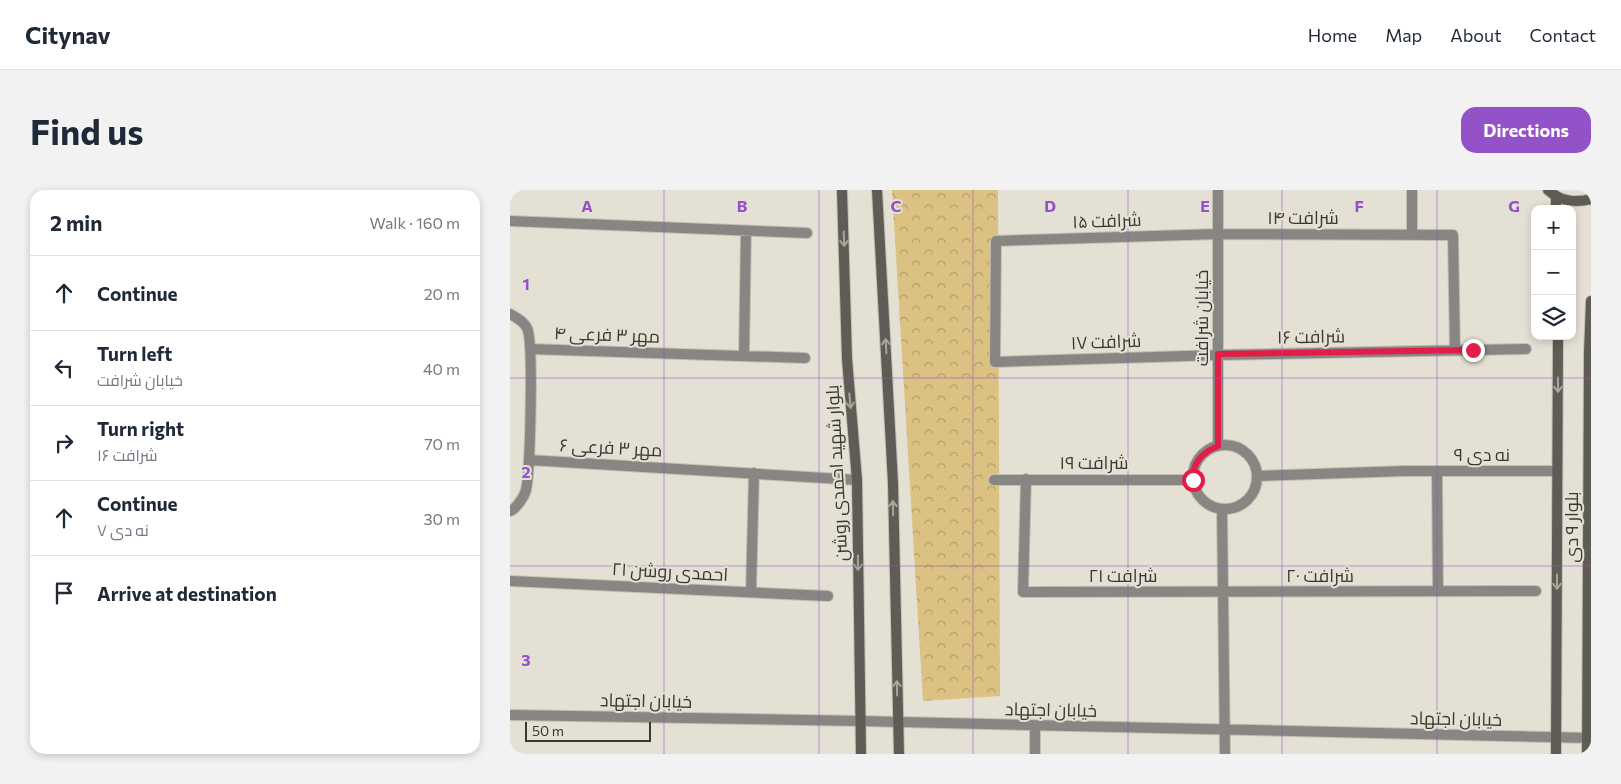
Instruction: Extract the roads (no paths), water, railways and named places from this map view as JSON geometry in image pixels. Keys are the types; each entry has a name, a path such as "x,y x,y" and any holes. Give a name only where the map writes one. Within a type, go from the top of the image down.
{"main road":[{"name":"بلوار شهید احمدی روشن","path":"842,190 847,359 857,480 862,754"},
{"path":"877,190 893,483 899,754"},
{"path":"1552,193 1576,203 1591,199"},
{"name":"بلوار ۹ دی","path":"1587,754 1589,738 1591,301"},
{"name":"بلوار ۹ دی","path":"1556,754 1558,340"}],"street":[{"name":"خیابان شرافت","path":"1218,190 1218,446"},
{"path":"1412,190 1412,235"},
{"path":"510,221 807,233"},
{"path":"744,356 746,231"},
{"name":"شرافت ۱۴","path":"1218,234 1453,235 1455,350"},
{"name":"شرافت ۱۵","path":"995,362 996,241 1218,234"},
{"path":"510,314 517,317 528,329 530,349 529,460 526,492 514,509 510,511"},
{"name":"مهر ۳ فرعی ۴","path":"530,349 805,358"},
{"name":"شرافت ۱۶","path":"1218,354 1526,349"},
{"name":"شرافت ۱۷","path":"995,362 1218,354"},
{"path":"1230,445 1249,456 1255,465 1257,476 1256,487 1251,497 1237,506 1222,510 1204,502 1197,494 1193,480 1195,465 1200,456 1218,446 1230,445"},
{"name":"مهر ۳ فرعی ۶","path":"529,460 857,480"},
{"name":"نه دی ۹","path":"1257,476 1406,471 1558,471"},
{"path":"1437,471 1438,591"},
{"path":"750,592 754,473"},
{"name":"شرافت ۲۱","path":"1026,479 1023,592 1223,592"},
{"name":"شرافت ۱۹","path":"994,480 1193,480"},
{"path":"1222,510 1224,754"},
{"name":"احمدی روشن ۲۱","path":"510,581 828,596"},
{"name":"شرافت ۲۰","path":"1223,592 1536,591"},
{"name":"خیابان اجتهاد","path":"510,715 1589,738"},
{"path":"1035,726 1035,754"}]}
